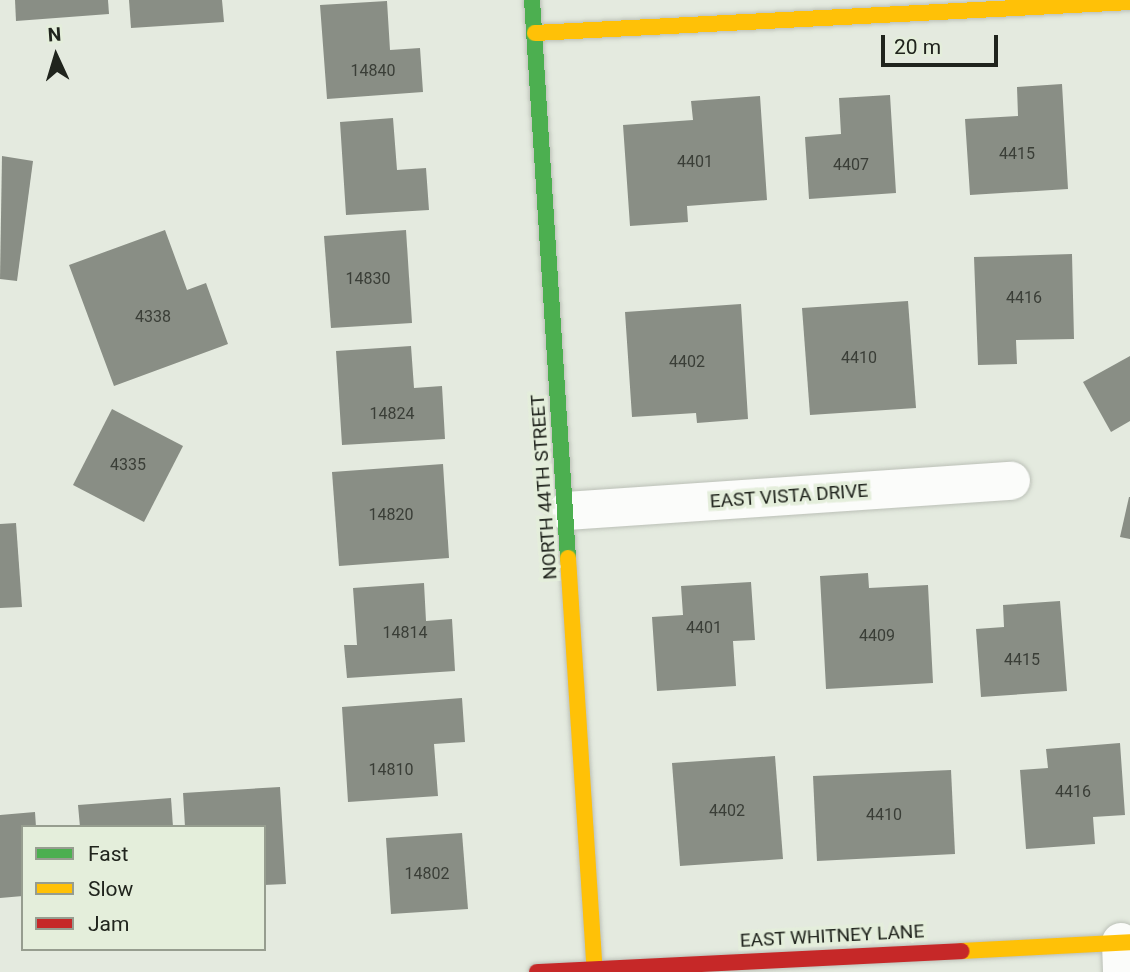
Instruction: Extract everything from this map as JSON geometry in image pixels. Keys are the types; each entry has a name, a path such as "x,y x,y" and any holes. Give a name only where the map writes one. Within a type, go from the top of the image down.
{"street":[{"name":"NORTH 44TH STREET","path":"532,0 595,970"},
{"path":"535,33 1130,2"},
{"name":"EAST VISTA DRIVE","path":"567,511 1011,481"},
{"name":"EAST WHITNEY LANE","path":"537,972 1125,952"}],"building":[{"path":"15,0 108,0 109,14 16,21"},
{"path":"129,0 222,0 224,22 131,28"},
{"path":"387,1 390,50 420,48 423,92 327,99 320,5"},
{"path":"1062,84 1068,189 970,195 965,119 1018,116 1017,87"},
{"path":"890,95 896,193 809,199 805,137 841,134 839,98"},
{"path":"760,96 767,200 687,206 688,222 630,226 623,125 693,120 691,101"},
{"path":"393,118 397,170 426,168 429,210 346,215 340,122"},
{"path":"2,156 33,161 17,281 0,279"},
{"path":"165,230 187,290 206,283 228,344 114,386 69,265"},
{"path":"406,230 412,323 331,328 324,236"},
{"path":"1072,254 1074,339 1016,340 1017,364 978,365 974,257"},
{"path":"908,301 916,408 810,415 802,308"},
{"path":"741,304 748,419 697,423 696,413 632,417 625,312"},
{"path":"411,346 414,388 442,386 445,439 342,445 336,351"},
{"path":"1130,356 1130,421 1111,432 1083,382"},
{"path":"112,409 183,446 144,522 73,485"},
{"path":"443,464 449,558 339,566 332,472"},
{"path":"1130,497 1130,539 1120,537"},
{"path":"16,523 22,607 0,608 0,524"},
{"path":"868,573 869,588 928,585 933,683 826,689 820,576"},
{"path":"751,582 755,640 733,641 736,686 657,691 652,617 683,615 681,586"},
{"path":"424,583 426,621 452,619 455,671 347,678 344,645 357,645 353,588"},
{"path":"1060,601 1067,691 981,697 976,629 1004,627 1003,605"},
{"path":"462,698 465,742 434,744 438,796 348,802 342,707"},
{"path":"1120,743 1125,815 1093,817 1095,844 1026,849 1020,770 1048,768 1046,749"},
{"path":"775,756 783,859 680,866 672,763"},
{"path":"951,770 955,854 817,861 813,776"},
{"path":"280,787 286,884 266,885 266,825 185,825 183,793"},
{"path":"171,798 173,825 80,825 78,805"},
{"path":"35,812 36,825 21,825 21,896 0,898 0,815"},
{"path":"462,833 468,909 391,914 386,838"}],"traffic: fast":[{"path":"532,0 568,558"}],"traffic: slow":[{"path":"535,33 1130,2"},
{"path":"568,558 595,972"},
{"path":"961,951 1130,942"}],"traffic: jam":[{"path":"537,972 961,951"}]}
